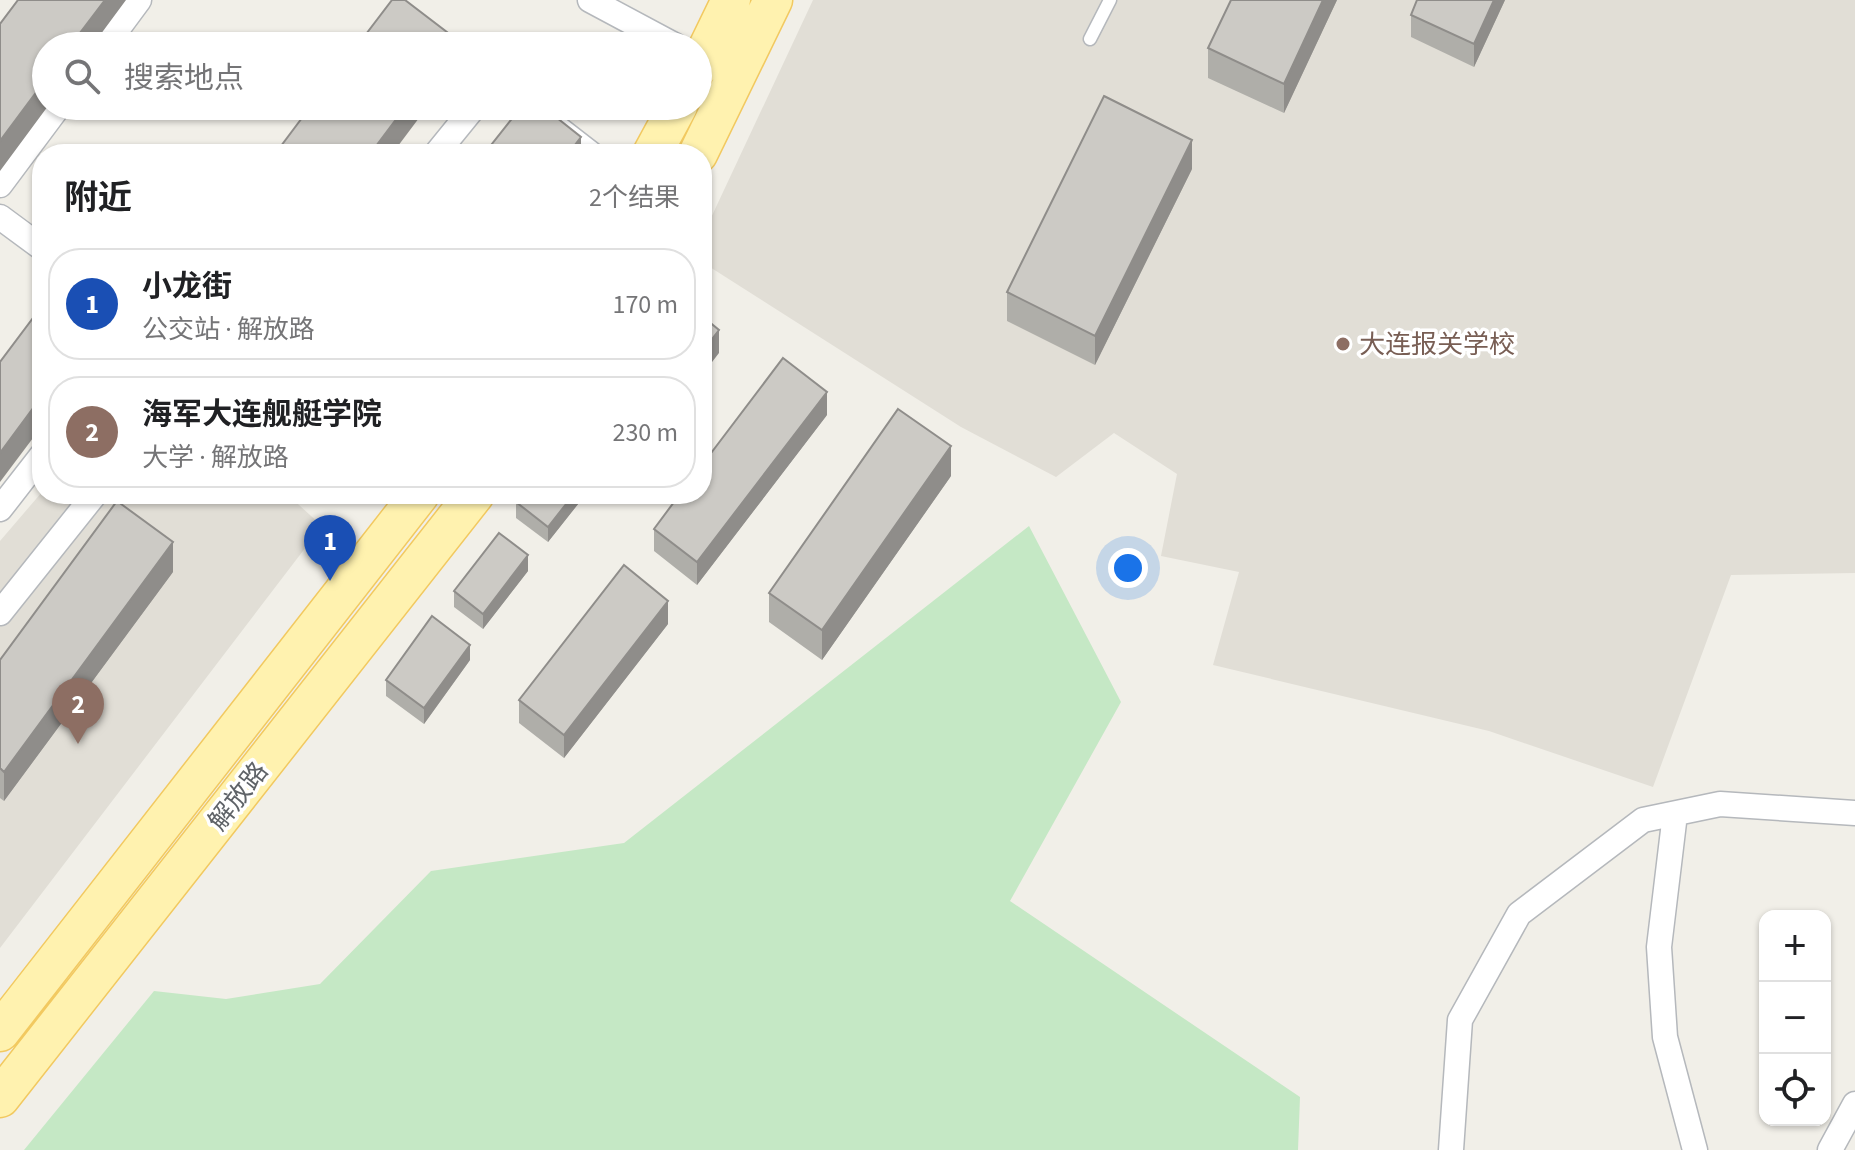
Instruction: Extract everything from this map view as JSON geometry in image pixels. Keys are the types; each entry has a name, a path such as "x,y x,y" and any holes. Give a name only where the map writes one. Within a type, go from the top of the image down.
{"main road":[{"path":"711,32 731,0"},
{"path":"703,144 773,0"},
{"path":"657,144 670,120"},
{"name":"解放路","path":"0,1032 412,504"},
{"name":"解放路","path":"0,1098 467,504"}],"street":[{"path":"115,32 139,0"},
{"path":"590,0 647,32"},
{"path":"712,67 736,78"},
{"path":"0,185 49,120"},
{"path":"444,144 464,120"},
{"path":"547,120 578,144"},
{"path":"0,217 32,241"},
{"path":"0,509 32,468"},
{"path":"0,613 87,504"},
{"path":"1451,1150 1460,1020 1519,914 1643,820 1720,804 1855,813"},
{"path":"1675,814 1659,947 1665,1037 1695,1150"},
{"path":"1830,1150 1855,1104"}],"lane":[{"path":"1090,39 1110,0"}],"shaded area":[{"name":"大连报关学校","path":"813,0 1855,0 1855,573 1731,575 1653,787 1489,731 1213,665 1239,572 1161,556 1177,474 1114,433 1056,477 961,427 712,268 712,216"},
{"path":"32,504 298,504 322,526 0,948 0,541"}],"green space":[{"path":"1029,526 1121,702 1010,901 1300,1097 1298,1150 24,1150 154,991 226,999 320,984 431,871 624,843"}],"building":[{"path":"18,0 105,0 81,32 32,32 32,98 0,141 0,24"},
{"path":"392,0 405,0 447,32 368,32"},
{"path":"1231,0 1323,0 1284,84 1208,48"},
{"path":"1417,0 1494,0 1474,44 1411,15"},
{"path":"1104,96 1192,140 1095,336 1007,292"},
{"path":"300,120 396,120 378,144 282,144"},
{"path":"511,120 560,120 581,137 576,144 492,144"},
{"path":"32,319 32,410 0,453 0,362"},
{"path":"712,324 719,330 712,339"},
{"path":"783,358 827,392 697,562 654,529 673,504 712,504 712,452"},
{"path":"898,409 951,446 822,630 769,593"},
{"path":"115,504 121,504 173,542 4,772 0,768 0,660"},
{"path":"519,504 566,504 548,527"},
{"path":"499,533 528,555 483,614 454,591"},
{"path":"624,565 668,601 564,735 519,700"},
{"path":"432,616 470,645 424,708 386,680"}],"place":[{"name":"大连报关学校","path":"1343,344"},
{"name":"小龙街","path":"330,581"},
{"name":"海军大连舰艇学院","path":"78,744"}]}
